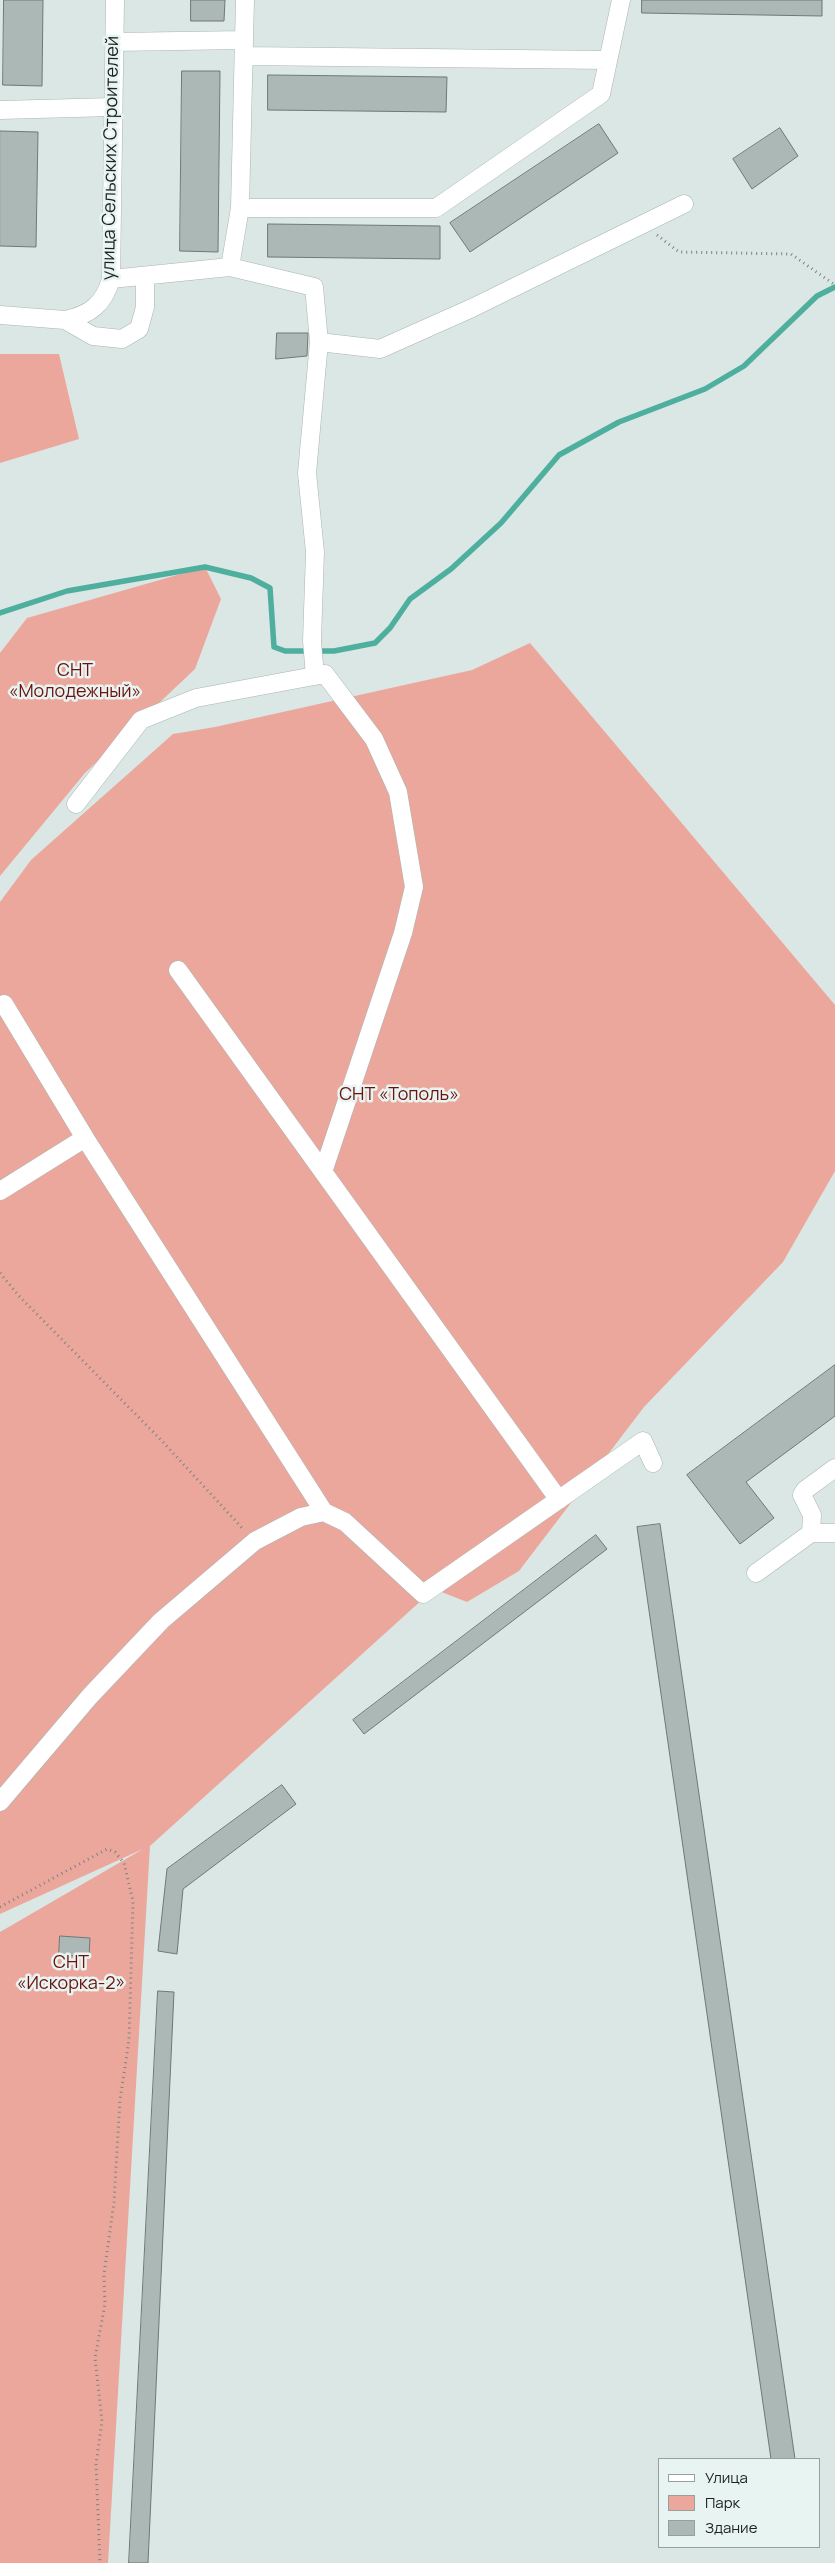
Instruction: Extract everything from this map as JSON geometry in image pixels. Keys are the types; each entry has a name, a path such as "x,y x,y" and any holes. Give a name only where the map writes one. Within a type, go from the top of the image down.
{"street":[{"name":"улица Сельских Строителей","path":"65,320 84,316 99,305 107,293 111,280 115,0"},
{"path":"230,267 240,208 245,0"},
{"path":"240,208 436,208 601,94 621,0"},
{"path":"114,42 608,60"},
{"path":"0,110 113,107"},
{"path":"319,342 380,349 472,308 684,204"},
{"path":"111,280 230,267 314,287 319,342 308,473 315,552 312,641 314,670"},
{"path":"0,315 65,320 93,336 122,339 139,329 145,307 145,276"},
{"path":"76,804 141,720 196,698 314,670 325,674 374,739 398,792 414,887 403,933 323,1172"},
{"path":"178,970 559,1500"},
{"path":"4,1004 85,1138 324,1512 345,1522 423,1594 643,1441 653,1463"},
{"path":"0,1191 85,1138"},
{"path":"811,1533 812,1515 802,1495 805,1490 835,1468"},
{"path":"0,1802 90,1696 161,1621 255,1541 301,1517 324,1512"},
{"path":"756,1573 811,1533 835,1533"}],"path":[{"path":"643,224 679,252 791,254 835,285"},
{"path":"0,1273 19,1296 162,1441 255,1541"},
{"path":"0,1907 107,1849 116,1852 124,1863 133,1901 129,2040 120,2100 114,2202 104,2274 105,2304 94,2358 102,2420 96,2464 100,2563"}],"green space":[{"path":"0,354 59,354 79,439 0,463"},
{"name":"СНТ «Молодежный»","path":"205,567 221,599 195,669 85,773 0,876 0,653 27,618"},
{"name":"СНТ «Тополь»","path":"530,643 835,1005 835,1171 783,1262 644,1407 519,1571 467,1602 434,1589 150,1846 108,2563 0,2563 0,1932 143,1849 0,1914 0,902 31,860 173,734 215,727 472,670"}],"building":[{"path":"4,0 43,0 42,86 3,85"},
{"path":"191,0 225,0 224,21 191,21"},
{"path":"642,0 822,0 822,16 642,13"},
{"path":"182,71 220,71 218,252 180,251"},
{"path":"268,75 447,77 446,112 268,110"},
{"path":"599,124 618,153 470,252 450,223"},
{"path":"780,128 798,156 752,189 733,159"},
{"path":"0,131 38,132 36,247 0,246"},
{"path":"268,224 440,226 440,259 268,257"},
{"path":"277,333 308,333 307,356 276,359"},
{"path":"835,1365 835,1416 746,1482 774,1518 740,1544 687,1475"},
{"path":"660,1524 795,2458 771,2458 637,1527"},
{"path":"596,1535 607,1549 364,1734 353,1720"},
{"path":"282,1785 296,1804 183,1889 177,1954 158,1951 167,1869"},
{"path":"60,1936 90,1938 89,1957 59,1955"},
{"path":"158,1991 174,1992 148,2563 129,2563"}],"waterway":[{"path":"0,613 67,591 205,567 251,578 270,588 274,647 285,651 334,651 375,643 390,628 410,599 451,569 501,523 559,455 619,422 705,389 744,366 817,296 835,287"}],"park label":[{"name":"СНТ «Искорка-2»","path":"71,1974"}]}
